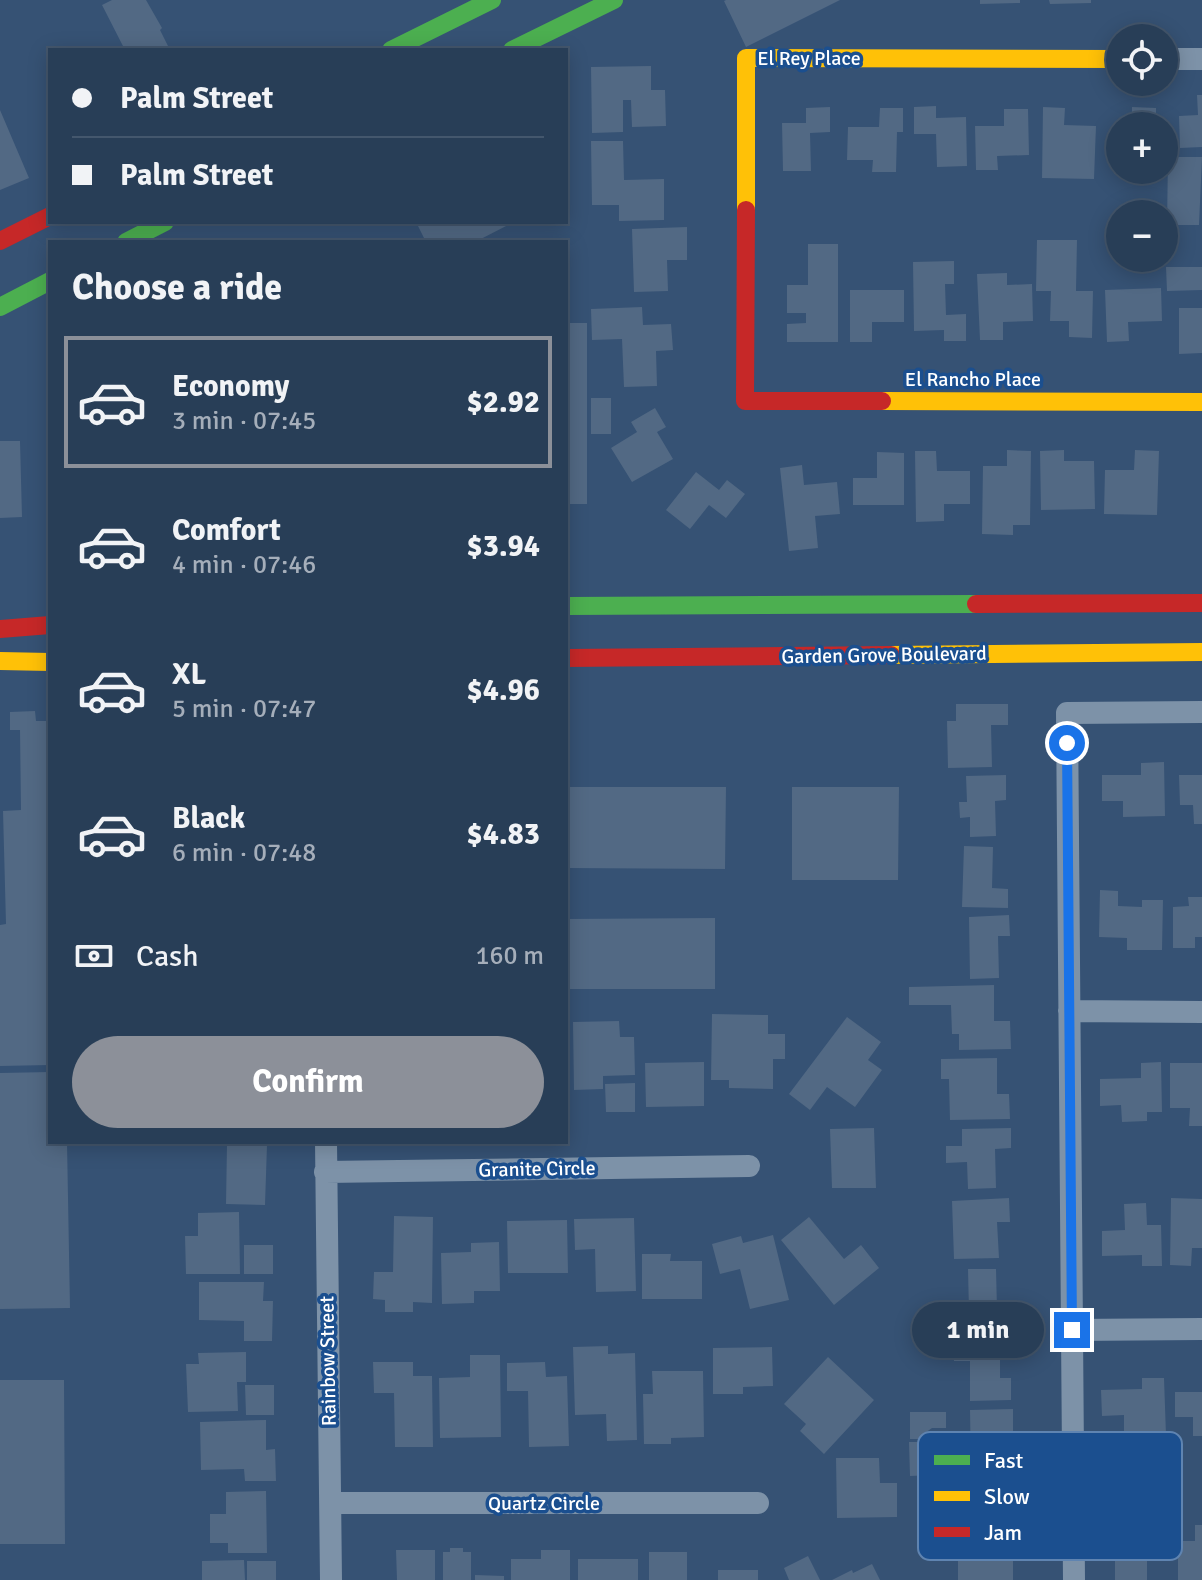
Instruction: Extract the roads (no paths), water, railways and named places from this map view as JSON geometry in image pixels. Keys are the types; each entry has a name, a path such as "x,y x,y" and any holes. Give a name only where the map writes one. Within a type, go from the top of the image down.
{"main road":[{"path":"513,44 614,0"},
{"path":"396,48 495,4"},
{"name":"El Rey Place","path":"745,401 746,58 1106,59"},
{"path":"0,241 48,217"},
{"path":"130,240 161,224"},
{"path":"0,307 48,282"},
{"name":"El Rancho Place","path":"745,401 1202,402"},
{"path":"568,606 1202,603"},
{"path":"14,609 48,609"},
{"path":"0,629 48,625"},
{"name":"Garden Grove Boulevard","path":"568,658 1202,652"},
{"path":"0,661 48,662"}],"street":[{"path":"1178,59 1202,59"},
{"path":"1073,1432 1067,713 1202,712"},
{"path":"1069,1011 1202,1012"},
{"name":"Rainbow Street","path":"326,1144 331,1580"},
{"name":"Granite Circle","path":"325,1172 749,1166"},
{"path":"1072,1330 1202,1329"},
{"name":"Quartz Circle","path":"331,1503 758,1503"},
{"path":"1074,1560 1074,1580"}]}
